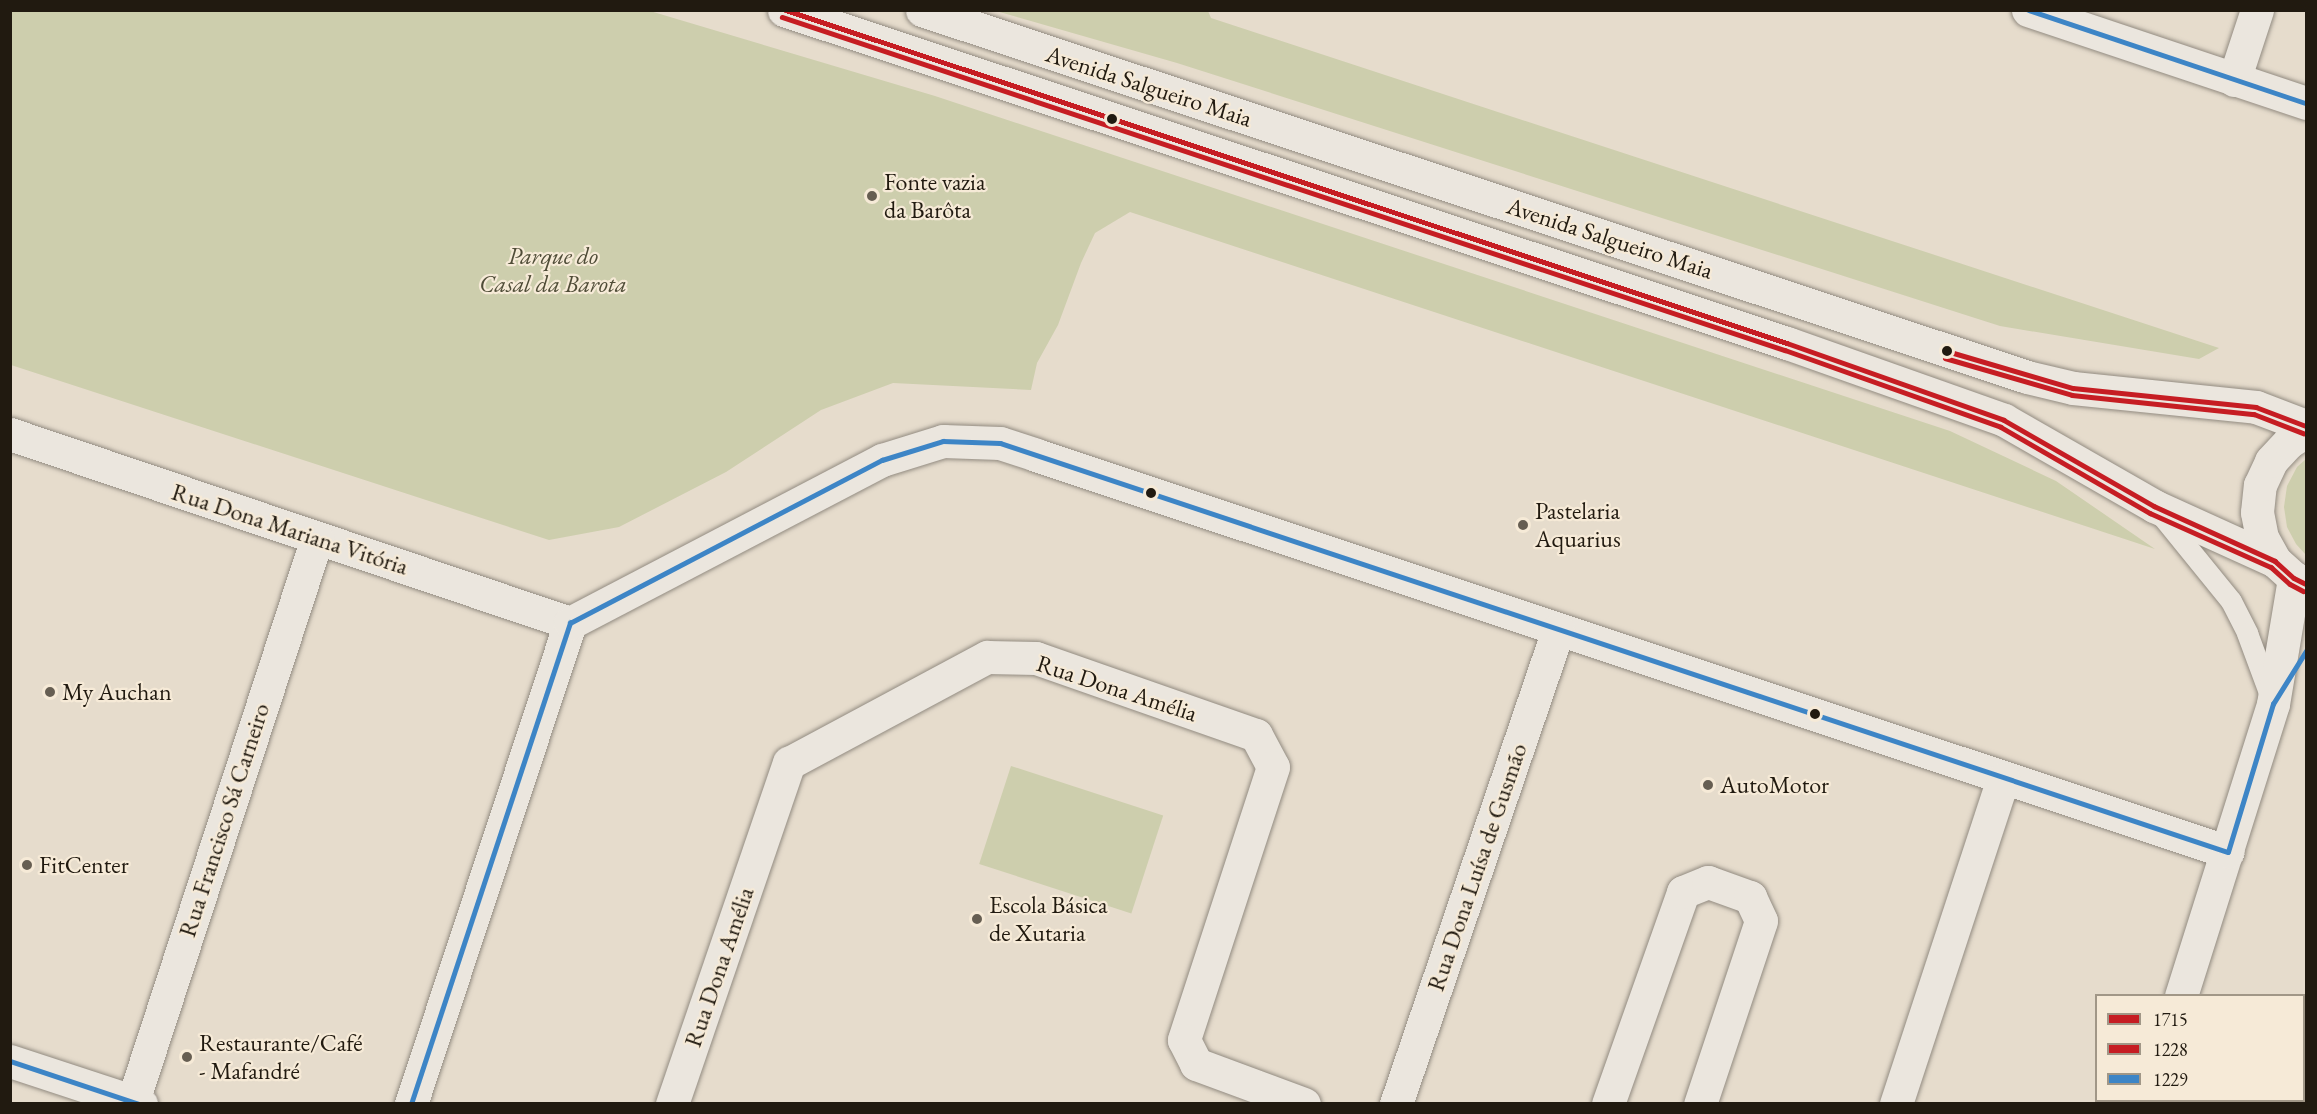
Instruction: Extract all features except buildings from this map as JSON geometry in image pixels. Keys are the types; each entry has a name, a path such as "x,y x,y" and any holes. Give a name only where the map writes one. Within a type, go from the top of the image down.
{"street":[{"name":"Avenida Salgueiro Maia","path":"784,10 1787,343 2004,420 2154,506 2292,574"},
{"name":"Avenida Salgueiro Maia","path":"922,10 2027,377 2073,388 2256,406 2307,426"},
{"path":"2028,10 2307,103"},
{"path":"2234,80 2257,10"},
{"path":"2182,994 2273,704 2292,574 2262,538 2257,512 2260,485 2271,461 2289,442 2307,431"},
{"name":"Rua Dona Mariana Vitória","path":"10,434 570,623"},
{"path":"411,1104 570,623 882,460 943,441 1000,443 2228,852"},
{"name":"Rua Francisco Sá Carneiro","path":"135,1103 317,538"},
{"name":"Rua Dona Luísa de Gusmão","path":"1396,1104 1558,630"},
{"path":"2273,704 2307,651"},
{"name":"Rua Dona Amélia","path":"672,1104 789,763 987,657 1036,658 1256,735 1273,767 1184,1040 1196,1064 1304,1104"},
{"path":"1896,1104 2003,778"},
{"path":"1608,1104 1683,892 1708,882 1750,897 1761,921 1700,1104"},
{"path":"10,1061 135,1103"}],"lane":[{"path":"2154,506 2207,567 2231,601 2247,633 2273,704"}],"green space":[{"name":"Parque do Casal da Barota","path":"11,10 650,11 935,96 1950,431 2056,481 2155,549 1130,212 1095,233 1058,325 1037,363 1031,390 893,383 821,410 726,472 619,527 549,540 11,365"},
{"path":"996,11 1208,11 1211,18 2219,348 2199,359 2000,326 1177,63"},
{"path":"2306,459 2306,555 2296,544 2287,527 2284,507 2287,486 2297,467"},
{"path":"1011,766 1163,815 1131,913 979,864"}],"transit line":[{"name":"1715","path":"786,10 1787,343 2004,420 2154,506 2275,561 2294,578 2306,584"},
{"name":"1229","path":"2029,10 2306,103"},
{"name":"1228","path":"782,17 1785,350 2001,427 2150,513 2271,567 2290,584 2303,591"},
{"name":"1715","path":"1947,351 2073,388 2256,407 2306,426"},
{"name":"1228","path":"1945,358 2072,395 2254,414 2303,433"},
{"name":"1229","path":"411,1104 570,623 882,460 943,441 1000,443 2228,852 2273,704 2306,651"},
{"name":"1229","path":"10,1061 139,1104"}],"place":[{"name":"Fonte vazia da Barôta","path":"872,196"},
{"name":"Pastelaria Aquarius","path":"1523,525"},
{"name":"My Auchan","path":"50,692"},
{"name":"AutoMotor","path":"1708,785"},
{"name":"FitCenter","path":"27,865"},
{"name":"Escola Básica de Xutaria","path":"977,919"},
{"name":"Restaurante/Café - Mafandré","path":"187,1057"}]}
